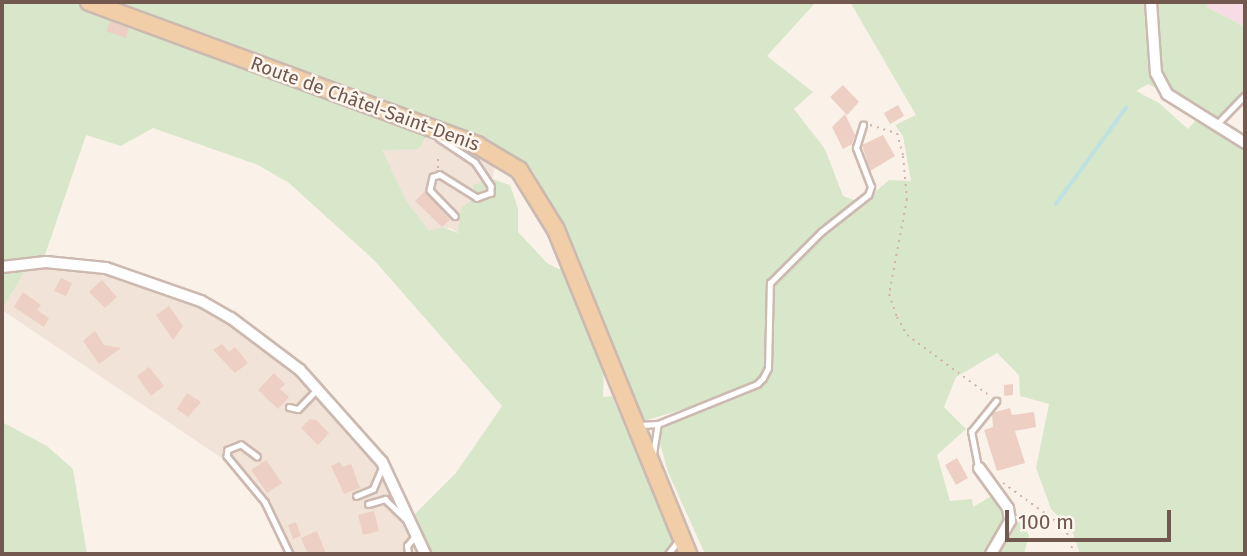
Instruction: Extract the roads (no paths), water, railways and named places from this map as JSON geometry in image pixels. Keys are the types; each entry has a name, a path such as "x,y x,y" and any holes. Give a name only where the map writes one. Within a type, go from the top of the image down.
{"main road":[{"name":"Route de Châtel-Saint-Denis","path":"89,2 429,127 499,156 532,185 556,230 688,554"}],"street":[{"path":"1151,2 1156,74 1167,94 1245,143"},
{"path":"2,267 82,263 201,301 272,348 318,389 383,464 425,554"},
{"path":"979,468 1008,508 1010,521 991,554"}],"lane":[{"path":"1216,125 1233,102 1245,95"},
{"path":"635,425 658,424 757,384 763,378 768,368 770,284 821,232 868,195 871,187 856,148 863,125"},
{"path":"429,127 475,162 491,186 491,193 477,198 440,175 433,177 430,190 455,216"},
{"path":"289,407 298,409 318,389"},
{"path":"979,468 971,432 996,401"},
{"path":"652,466 658,424"},
{"path":"257,457 241,444 228,450 227,456 265,502 290,554"},
{"path":"356,496 373,489 383,464"},
{"path":"368,504 386,499 400,517 410,520"},
{"path":"408,554 407,546 416,534"},
{"path":"668,554 681,538"}],"waterway":[{"path":"1056,204 1126,108"}]}
